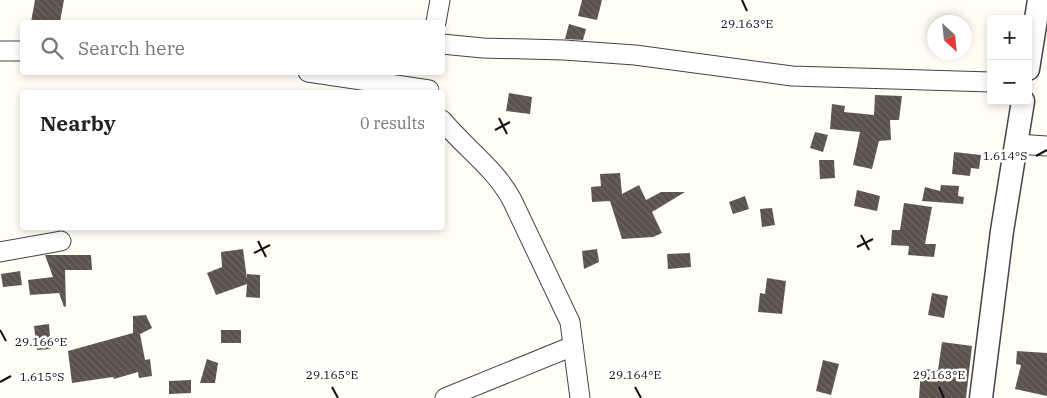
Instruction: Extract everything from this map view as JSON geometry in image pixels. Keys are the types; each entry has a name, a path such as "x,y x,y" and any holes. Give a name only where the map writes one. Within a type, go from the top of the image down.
{"street":[{"path":"436,20 440,0"},
{"path":"1029,60 1039,0"},
{"path":"445,44 636,55 792,76 987,82"},
{"path":"0,51 20,51"},
{"path":"336,75 428,85"},
{"path":"982,398 1002,231 1023,105"},
{"path":"445,124 457,138 502,181 562,302 570,322 580,398"},
{"path":"1017,144 1047,146"},
{"path":"0,252 61,241"},
{"path":"445,398 574,346"}],"building":[{"path":"35,0 64,0 60,20 31,20"},
{"path":"582,0 602,0 597,20 578,16"},
{"path":"569,24 586,29 583,40 565,39"},
{"path":"509,93 532,97 530,114 506,111"},
{"path":"875,95 902,96 899,120 890,120 891,140 879,141 872,169 853,165 860,132 830,129 832,104 845,106 844,112 874,115"},
{"path":"815,132 828,135 823,152 810,148"},
{"path":"954,152 981,155 979,169 971,168 970,176 952,174"},
{"path":"819,160 834,160 835,178 820,179"},
{"path":"620,173 622,194 639,185 646,200 661,192 685,192 652,212 662,233 653,237 622,239 610,201 592,202 591,187 601,186 600,174"},
{"path":"941,185 959,186 958,196 964,197 963,204 922,201 925,187 940,191"},
{"path":"857,190 880,196 877,211 854,206"},
{"path":"745,196 749,209 733,214 729,202"},
{"path":"904,203 932,207 925,244 936,244 934,257 908,255 909,246 891,245 892,230 900,230"},
{"path":"772,208 775,225 762,227 760,209"},
{"path":"243,249 247,279 247,274 260,275 260,298 246,297 247,284 216,295 207,273 222,267 221,252"},
{"path":"597,249 599,262 584,269 582,251"},
{"path":"690,253 691,267 668,269 667,254"},
{"path":"45,255 91,255 92,270 65,270 66,306 64,307 59,293 30,295 28,280 53,277"},
{"path":"20,271 22,285 3,287 1,274"},
{"path":"767,278 786,281 782,314 758,312 760,293 765,294"},
{"path":"932,293 948,296 944,318 928,315"},
{"path":"146,315 152,328 140,334 145,360 150,359 152,376 139,378 138,372 114,379 113,377 72,383 68,351 133,333 133,316"},
{"path":"49,324 51,349 37,350 34,326"},
{"path":"221,330 241,330 241,343 221,343"},
{"path":"942,342 972,346 966,398 919,398 921,369 938,370"},
{"path":"1017,351 1047,353 1047,396 1015,389 1021,365 1016,364"},
{"path":"207,359 218,363 215,383 200,383"},
{"path":"823,360 839,364 831,395 816,391"},
{"path":"191,380 191,393 169,394 169,381"}]}
